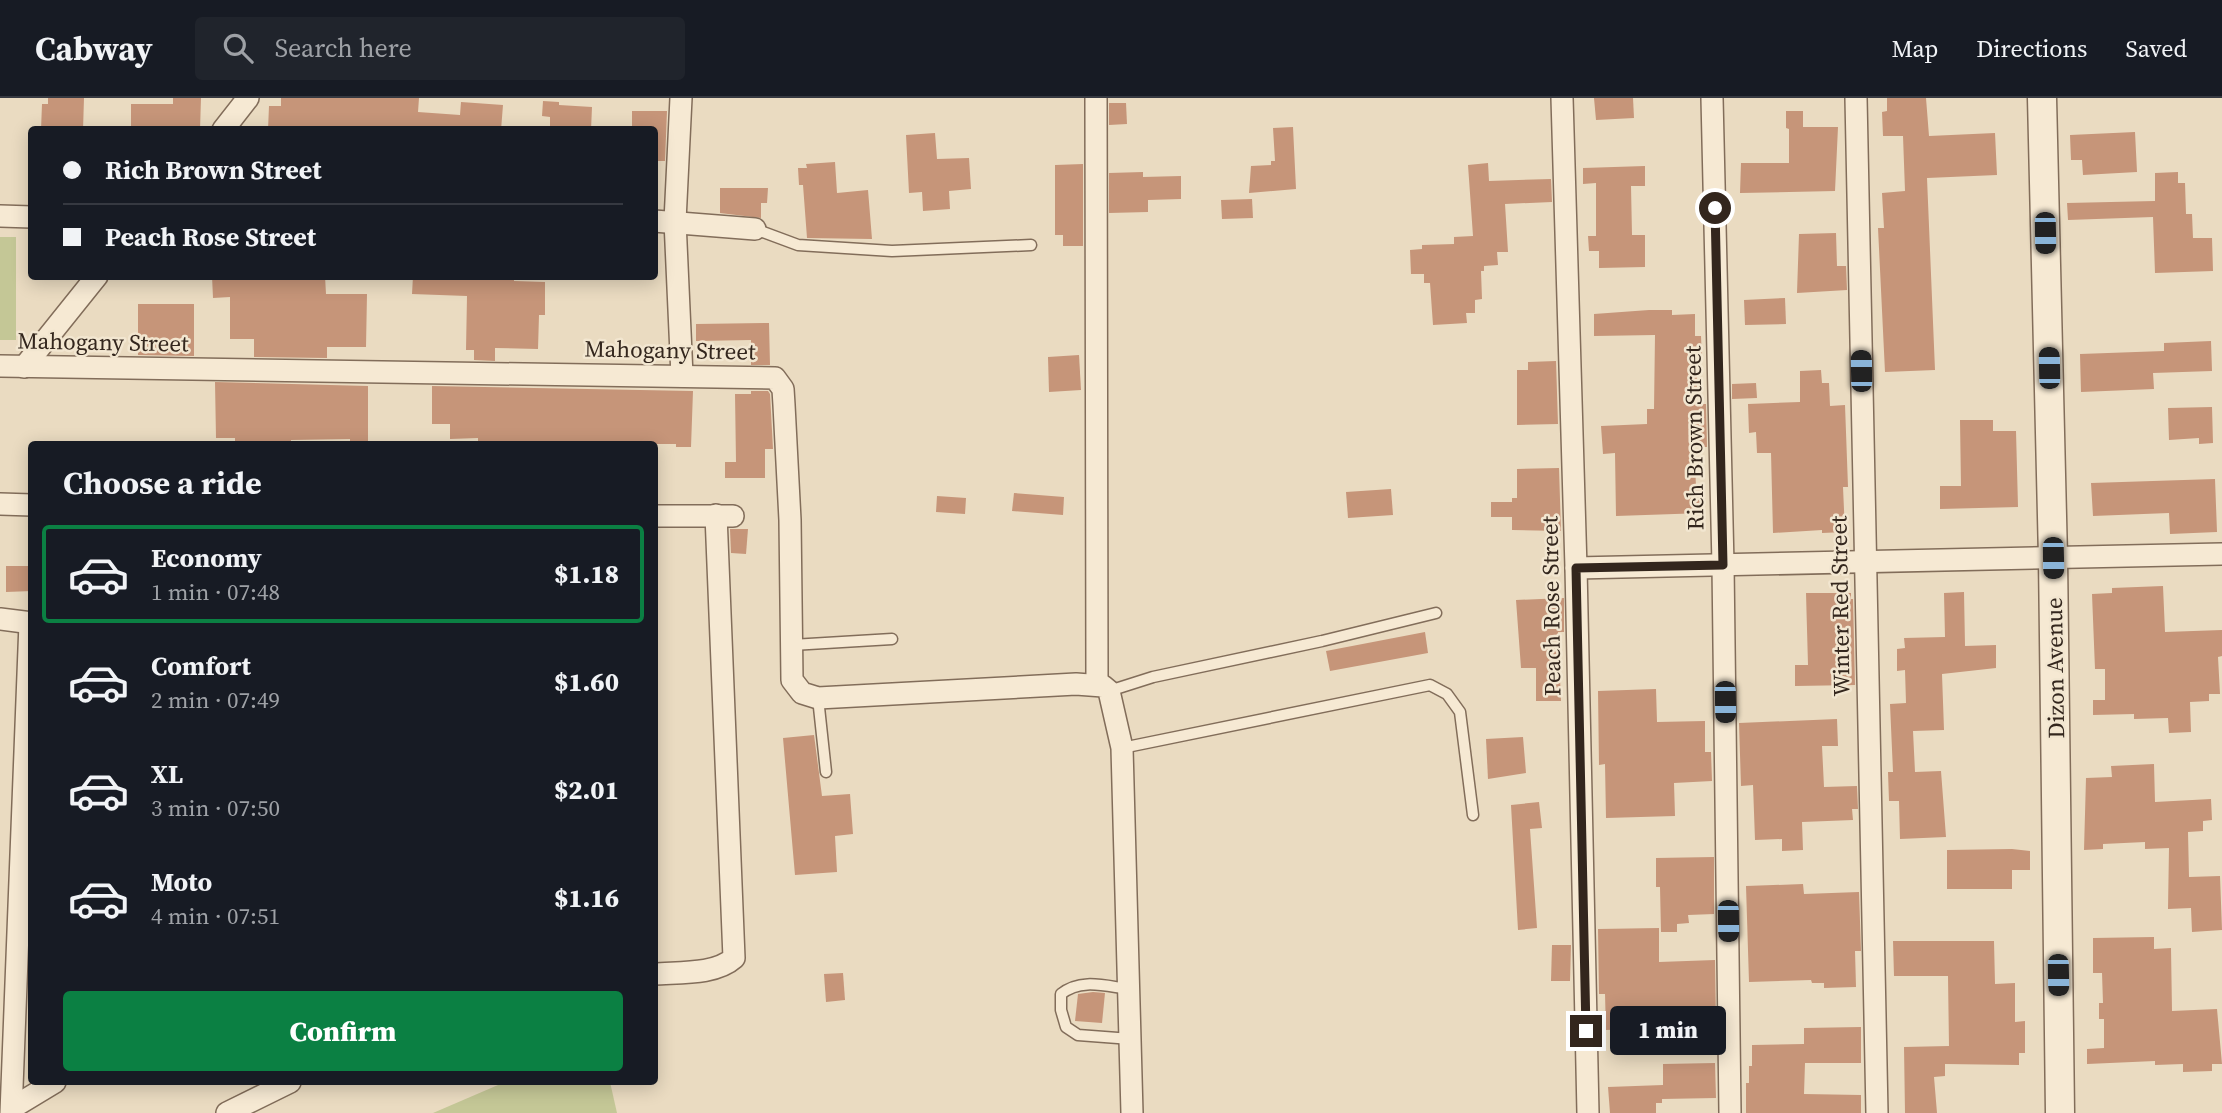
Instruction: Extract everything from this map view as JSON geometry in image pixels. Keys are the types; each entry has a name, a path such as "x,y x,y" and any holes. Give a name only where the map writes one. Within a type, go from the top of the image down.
{"street":[{"path":"226,126 248,98"},
{"path":"681,98 665,221 682,376"},
{"path":"1096,98 1103,688 1122,748 1132,1113"},
{"name":"Peach Rose Street","path":"1563,98 1588,1113"},
{"name":"Rich Brown Street","path":"1712,98 1723,565 1730,1113"},
{"name":"Winter Red Street","path":"1856,98 1878,1113"},
{"name":"Dizon Avenue","path":"2042,98 2053,558 2060,1113"},
{"path":"0,216 28,217"},
{"path":"665,221 755,229"},
{"path":"24,367 94,280"},
{"name":"Mahogany Street","path":"0,366 775,378 783,389 790,520 793,680 802,693 817,698"},
{"path":"0,505 28,505"},
{"path":"658,516 724,516 734,958 727,965 708,969 658,974"},
{"path":"1576,568 2222,554"},
{"path":"0,619 28,623"},
{"path":"817,698 1103,688"},
{"path":"11,1110 28,696"},
{"path":"11,1110 50,1085"},
{"path":"227,1113 284,1085"}],"lane":[{"path":"755,229 798,245 892,251 1031,244"},
{"path":"1103,688 1322,641 1436,613"},
{"path":"792,645 892,639"},
{"path":"1122,748 1430,685 1447,694 1460,712 1473,815"},
{"path":"817,698 826,772"},
{"path":"1128,989 1083,983 1070,986 1061,993 1061,1010 1066,1027 1078,1035 1131,1039"}],"green space":[{"path":"0,237 16,237 16,340 0,340"},
{"path":"498,1085 611,1085 617,1113 433,1113"}],"building":[{"path":"48,98 84,98 83,126 41,126 42,104 48,104"},
{"path":"173,98 201,98 200,126 131,126 131,104 173,104"},
{"path":"281,98 419,98 418,112 460,115 461,102 503,105 501,126 268,126 269,106 281,106"},
{"path":"1594,98 1633,98 1634,118 1596,120"},
{"path":"1887,98 1926,98 1929,136 1995,133 1997,175 1927,178 1935,370 1885,372 1878,228 1884,228 1882,193 1905,191 1903,136 1883,136 1882,112 1887,111"},
{"path":"543,101 592,107 591,126 550,126 550,117 542,116"},
{"path":"1109,103 1126,103 1127,124 1109,125"},
{"path":"632,111 667,111 665,161 658,161 658,126 632,126"},
{"path":"1786,111 1803,111 1803,127 1838,127 1835,191 1740,193 1741,163 1789,163"},
{"path":"1293,127 1296,189 1249,193 1251,166 1271,165 1271,161 1275,161 1273,128"},
{"path":"2135,132 2137,172 2083,175 2082,160 2071,160 2070,135"},
{"path":"935,133 937,159 969,158 971,189 949,191 950,209 923,211 922,192 909,193 906,135"},
{"path":"835,162 837,193 868,190 872,239 807,238 803,185 799,185 798,168 807,168 806,164"},
{"path":"1488,163 1489,181 1551,179 1552,202 1505,204 1508,252 1497,252 1498,265 1484,266 1484,271 1481,271 1482,299 1475,300 1475,313 1466,313 1467,323 1433,325 1430,283 1424,283 1424,274 1411,274 1410,250 1422,249 1422,245 1454,244 1454,237 1473,236 1468,165"},
{"path":"1083,164 1083,246 1063,246 1063,235 1055,235 1055,165"},
{"path":"1645,166 1645,186 1631,186 1632,235 1645,235 1645,267 1599,268 1599,251 1589,251 1588,236 1596,236 1596,183 1583,184 1583,168"},
{"path":"1143,172 1143,177 1181,176 1181,199 1148,200 1148,212 1109,213 1109,173"},
{"path":"2178,172 2178,183 2185,183 2186,214 2192,214 2193,238 2212,238 2213,271 2155,273 2153,217 2068,220 2067,203 2155,201 2155,173"},
{"path":"720,188 768,188 767,203 761,203 761,218 720,213"},
{"path":"1252,199 1253,218 1222,219 1221,200"},
{"path":"1836,233 1837,266 1846,266 1847,290 1797,293 1799,234"},
{"path":"212,280 325,280 326,294 367,294 366,347 327,347 327,358 254,357 254,339 230,339 230,297 213,298"},
{"path":"413,280 545,282 545,315 539,315 538,349 495,348 495,361 474,360 474,350 466,350 467,296 412,294"},
{"path":"1785,298 1786,324 1745,325 1744,300"},
{"path":"138,304 194,304 194,356 138,355"},
{"path":"1672,310 1672,315 1695,314 1695,336 1701,336 1702,360 1697,360 1697,404 1706,404 1707,447 1694,447 1696,486 1704,485 1704,513 1616,516 1615,453 1603,454 1601,426 1647,424 1647,409 1654,409 1655,335 1594,336 1594,314"},
{"path":"769,323 770,365 751,365 751,340 696,341 696,324"},
{"path":"2211,341 2212,371 2153,373 2154,389 2081,392 2080,354 2164,351 2164,343"},
{"path":"1079,355 1081,390 1049,392 1048,357"},
{"path":"1556,361 1558,424 1517,425 1517,370 1528,370 1528,362"},
{"path":"1821,370 1822,383 1829,383 1830,406 1845,405 1848,487 1843,487 1845,532 1822,533 1822,530 1773,533 1771,453 1757,453 1756,432 1749,433 1748,404 1800,402 1800,371"},
{"path":"215,382 368,386 368,441 235,441 235,438 216,438"},
{"path":"1756,383 1757,398 1732,399 1732,384"},
{"path":"432,386 693,391 691,447 658,444 658,441 450,439 450,424 432,424"},
{"path":"751,391 768,391 770,394 773,449 765,449 765,478 725,478 725,462 736,462 735,394 751,394"},
{"path":"2212,407 2213,443 2199,444 2199,438 2169,440 2168,408"},
{"path":"1960,420 1993,420 1993,431 2016,431 2018,507 1940,509 1940,486 1961,486"},
{"path":"1559,468 1561,531 1512,530 1512,517 1491,517 1491,502 1512,502 1512,498 1517,498 1517,469"},
{"path":"2215,479 2217,532 2170,534 2169,513 2093,516 2091,483"},
{"path":"1391,489 1393,515 1348,518 1346,492"},
{"path":"1014,493 1064,497 1063,515 1012,511"},
{"path":"937,496 966,498 965,514 936,512"},
{"path":"730,529 748,529 746,554 731,553"},
{"path":"6,566 28,566 28,591 6,592"},
{"path":"2163,586 2165,632 2222,630 2222,656 2218,657 2220,694 2209,694 2209,701 2190,702 2191,732 2169,733 2168,718 2134,719 2134,714 2093,715 2093,700 2105,700 2105,669 2095,669 2092,594 2112,593 2112,588"},
{"path":"1964,592 1965,646 1996,645 1996,668 1942,674 1944,730 1913,731 1915,772 1941,771 1946,837 1900,839 1899,801 1889,801 1888,772 1893,772 1890,704 1906,703 1905,670 1897,671 1897,649 1905,648 1904,638 1945,637 1944,593"},
{"path":"1806,593 1851,593 1855,685 1795,686 1795,665 1808,665"},
{"path":"1564,598 1564,632 1558,632 1561,701 1536,701 1536,668 1521,668 1516,600"},
{"path":"1425,632 1428,653 1330,671 1326,651"},
{"path":"1656,689 1657,722 1705,721 1705,752 1711,752 1712,781 1674,783 1675,816 1606,818 1605,764 1599,765 1598,691"},
{"path":"1837,719 1838,746 1822,746 1824,787 1857,786 1858,809 1852,809 1853,820 1802,822 1803,850 1782,851 1782,839 1755,840 1753,785 1741,786 1739,723"},
{"path":"814,735 822,796 850,794 853,834 835,836 837,872 795,875 783,738"},
{"path":"1523,737 1526,773 1488,779 1486,739"},
{"path":"2154,764 2155,802 2211,799 2212,820 2203,821 2203,831 2188,832 2189,877 2220,876 2222,930 2192,932 2191,908 2168,909 2169,848 2145,849 2145,842 2103,844 2103,849 2084,850 2086,778 2112,777 2111,766"},
{"path":"1539,802 1542,828 1530,829 1537,928 1518,930 1511,805"},
{"path":"1947,850 2030,851 2030,870 2012,870 2012,889 1947,889"},
{"path":"1714,857 1714,914 1688,915 1689,923 1677,924 1677,932 1661,932 1656,858"},
{"path":"1803,884 1804,894 1859,892 1861,951 1855,951 1856,987 1824,988 1824,983 1812,983 1811,980 1749,982 1746,886"},
{"path":"1659,928 1659,962 1715,960 1716,1024 1688,1024 1688,1016 1658,1016 1658,1028 1606,1030 1605,994 1599,994 1598,929"},
{"path":"2154,937 2154,949 2171,948 2172,1011 2217,1009 2222,1064 2212,1064 2212,1071 2183,1072 2183,1064 2155,1065 2155,1061 2087,1064 2087,1049 2104,1048 2104,1019 2099,1019 2099,1003 2103,1003 2102,973 2093,973 2093,938"},
{"path":"1893,941 1994,941 1995,984 2015,983 2015,1022 2025,1021 2025,1053 2019,1053 2019,1065 1945,1064 1945,1076 1934,1077 1937,1113 1905,1113 1904,1047 1949,1046 1948,976 1894,976"},
{"path":"1552,945 1571,945 1570,981 1551,981"},
{"path":"843,973 845,1000 826,1002 824,974"},
{"path":"1105,993 1102,1023 1075,1021 1078,994"},
{"path":"1861,1027 1861,1063 1805,1063 1804,1094 1861,1095 1861,1113 1746,1113 1746,1083 1749,1083 1749,1066 1752,1066 1752,1045 1804,1044 1804,1028"},
{"path":"1715,1063 1716,1098 1662,1099 1662,1103 1656,1103 1656,1113 1610,1113 1608,1087 1663,1085 1663,1064"}],"route":[{"path":"1586,1031 1576,568 1723,565 1715,208"}]}
